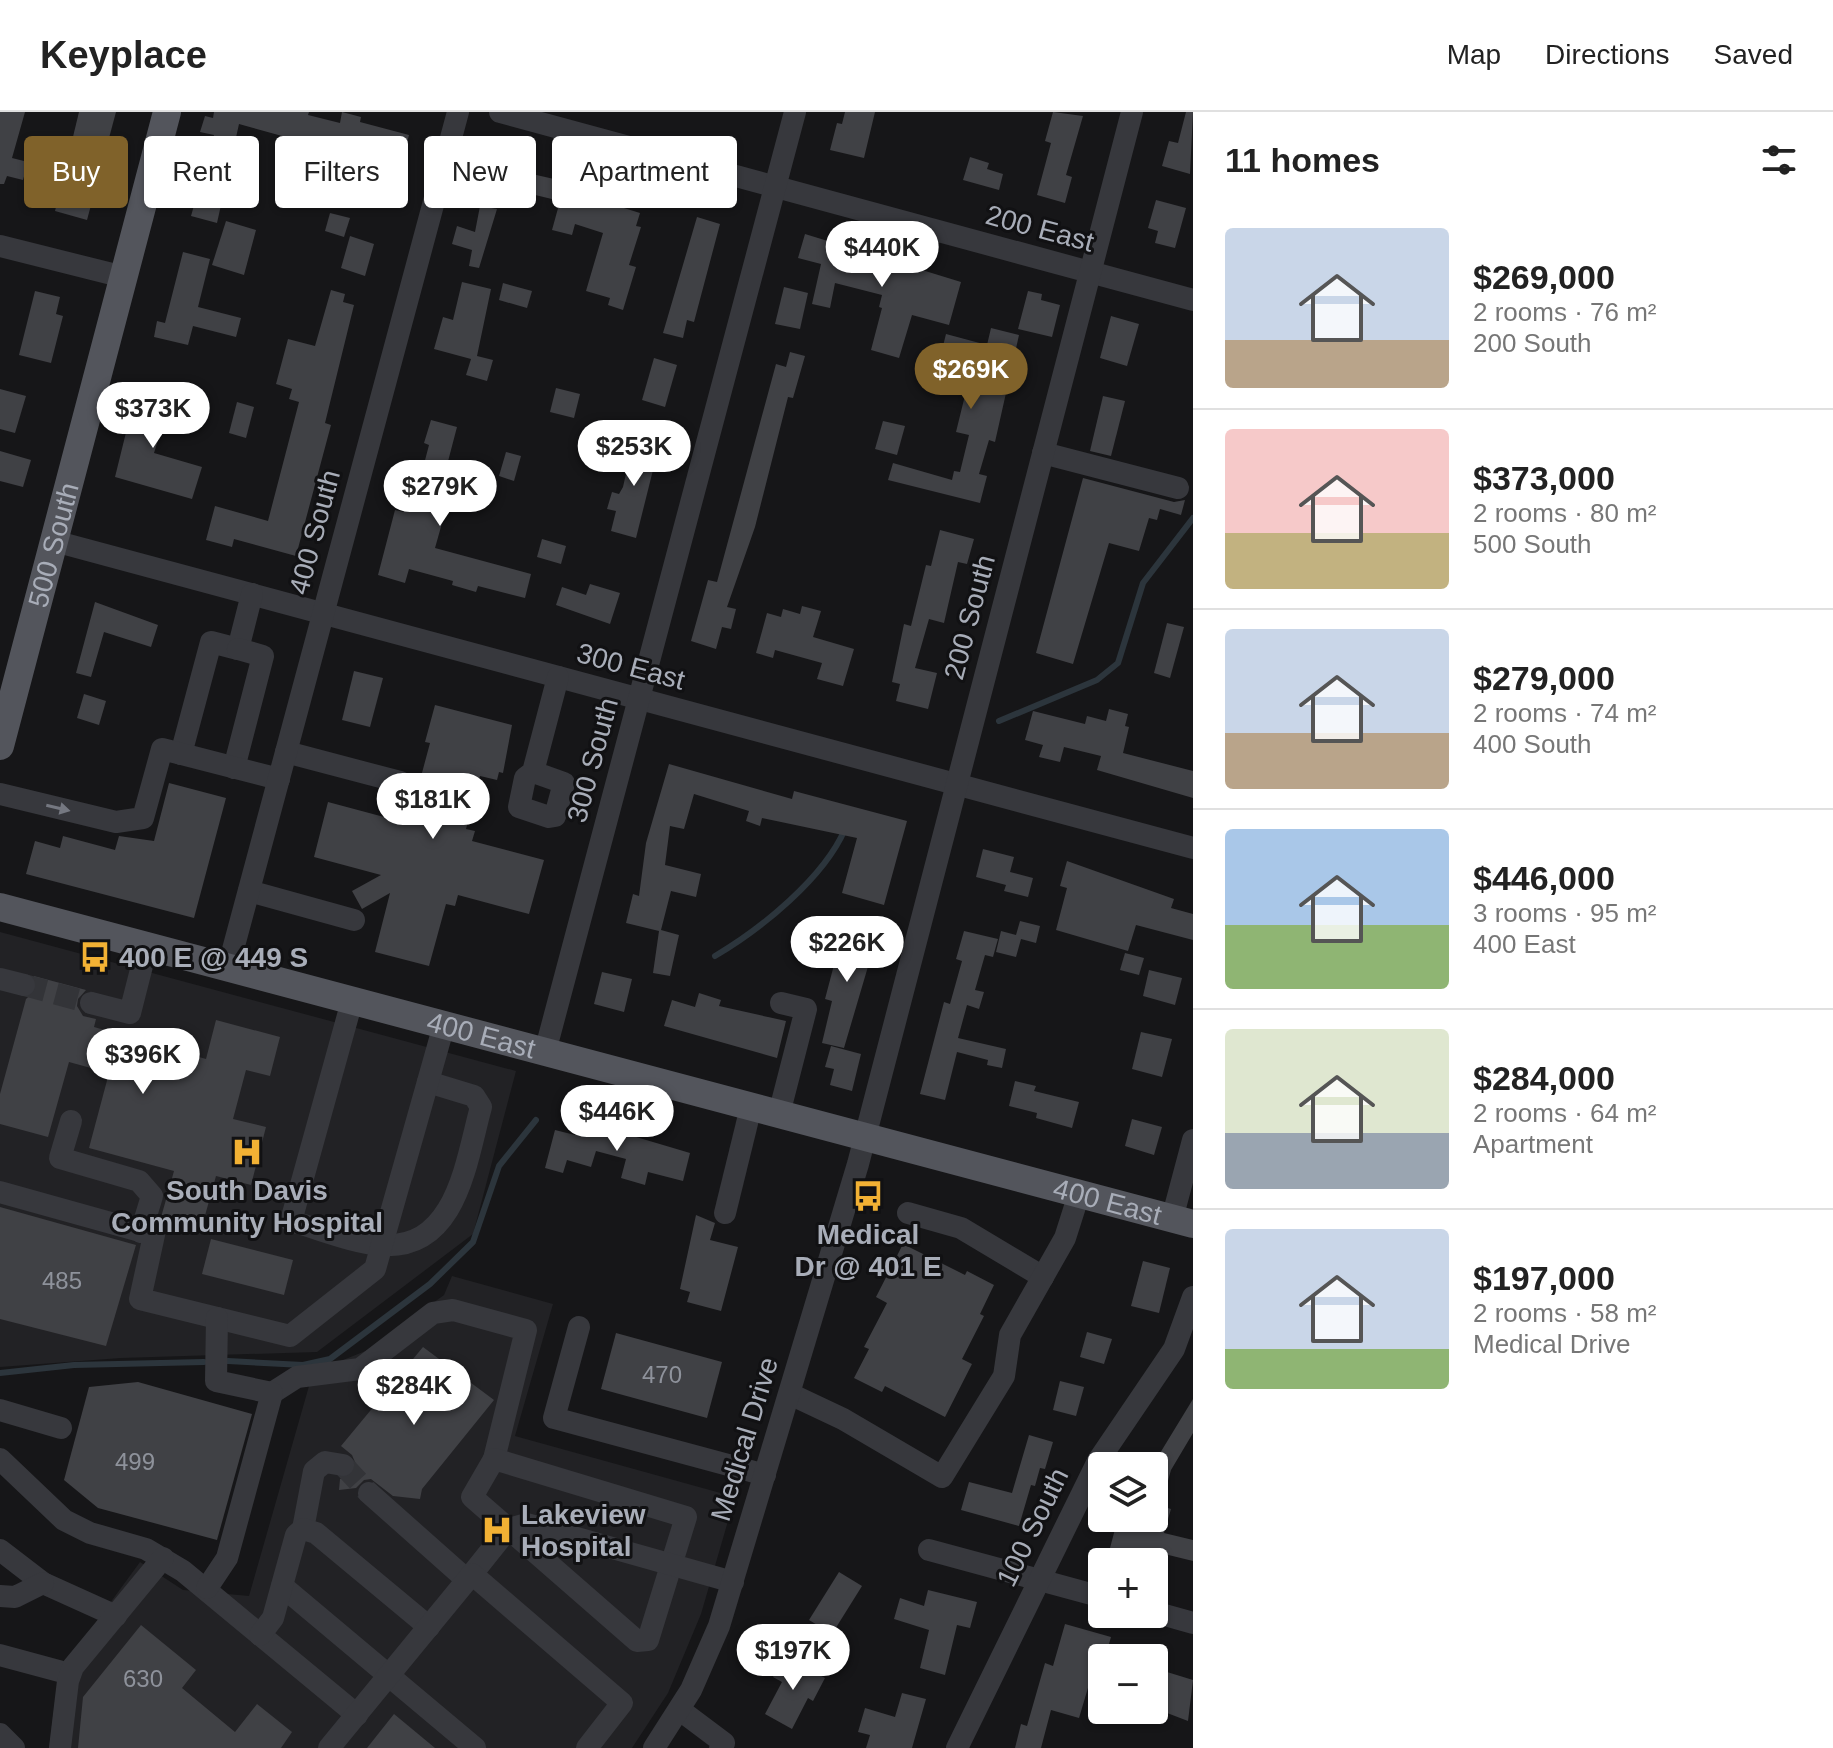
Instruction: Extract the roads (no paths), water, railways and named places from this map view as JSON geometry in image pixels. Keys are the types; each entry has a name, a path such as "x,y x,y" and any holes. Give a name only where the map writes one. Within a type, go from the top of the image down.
{"main road":[{"name":"500 South","path":"0,746 167,112"},
{"name":"400 East","path":"0,907 1183,1221"}],"street":[{"name":"400 South","path":"228,968 458,112"},
{"name":"200 East","path":"500,112 1193,300"},
{"name":"300 South","path":"545,1052 795,112"},
{"name":"200 South","path":"865,1137 1132,112"},
{"path":"0,246 124,277"},
{"path":"1043,453 1178,488"},
{"name":"300 East","path":"54,541 1193,848"},
{"path":"238,649 252,594"},
{"path":"181,754 211,642 238,649 263,656 234,768"},
{"path":"533,772 558,677"},
{"path":"0,794 116,822 143,818 162,749 279,779"},
{"path":"286,752 400,782"},
{"path":"249,891 354,920"},
{"path":"91,1003 130,1013 147,946"},
{"path":"0,979 24,985"},
{"path":"352,1001 291,1221 382,1245 414,1241 436,1228 456,1197 481,1107 474,1096 428,1082"},
{"path":"779,1114 806,1009 781,1003"},
{"path":"0,1192 154,1235 140,1299 290,1336 375,1269 444,1025"},
{"path":"725,1213 751,1107"},
{"path":"71,1121 60,1158 139,1181 152,1196 141,1232"},
{"name":"Medical Drive","path":"654,1748 680,1710 710,1648 733,1582 865,1137"},
{"path":"1183,1221 1193,1140"},
{"path":"790,1394 843,1419 942,1477 1004,1376 1010,1335 1065,1238 1079,1194"},
{"path":"908,1213 961,1228 1043,1277"},
{"name":"100 South","path":"957,1748 1106,1446 1179,1340 1193,1297"},
{"path":"207,1588 227,1558 272,1393 297,1377 360,1369 433,1313 453,1310 526,1330 494,1459 472,1497 637,1641 648,1640 686,1517 494,1459"},
{"path":"217,1318 216,1381 272,1393"},
{"path":"579,1327 554,1418 765,1475"},
{"path":"0,1410 61,1428"},
{"path":"0,1459 64,1520 90,1533 146,1549 207,1588 357,1715"},
{"path":"260,1635 273,1618 296,1535 303,1529 314,1471 325,1462 343,1465"},
{"path":"369,1493 622,1703 587,1748"},
{"path":"329,1748 508,1529 527,1524 733,1582"},
{"path":"303,1529 316,1533 429,1627"},
{"path":"0,1550 43,1583 116,1616"},
{"path":"929,1550 1088,1593"},
{"path":"60,1748 70,1674 163,1558"},
{"path":"0,1596 15,1597 43,1583"},
{"path":"282,1586 475,1748"},
{"path":"1168,1616 1193,1623"},
{"path":"0,1655 70,1674"},
{"path":"680,1710 724,1743 720,1748"},
{"path":"0,1734 14,1748"}],"waterway":[{"path":"999,721 1097,680 1118,663 1143,583 1193,518"},
{"path":"715,956 752,932 807,884 845,829"},
{"path":"228,1361 303,1365 330,1359 430,1284 473,1242 499,1166 536,1120"},
{"path":"0,1373 74,1365 204,1362"}],"tunnel":[{"path":"24,985 91,1003"},
{"path":"343,1465 369,1493"}],"place":[{"name":"400 E @ 449 S","path":"95,957"},
{"name":"South Davis Community Hospital","path":"247,1152"},
{"name":"Medical Dr @ 401 E","path":"868,1196"},
{"name":"Lakeview Hospital","path":"497,1530"}]}
